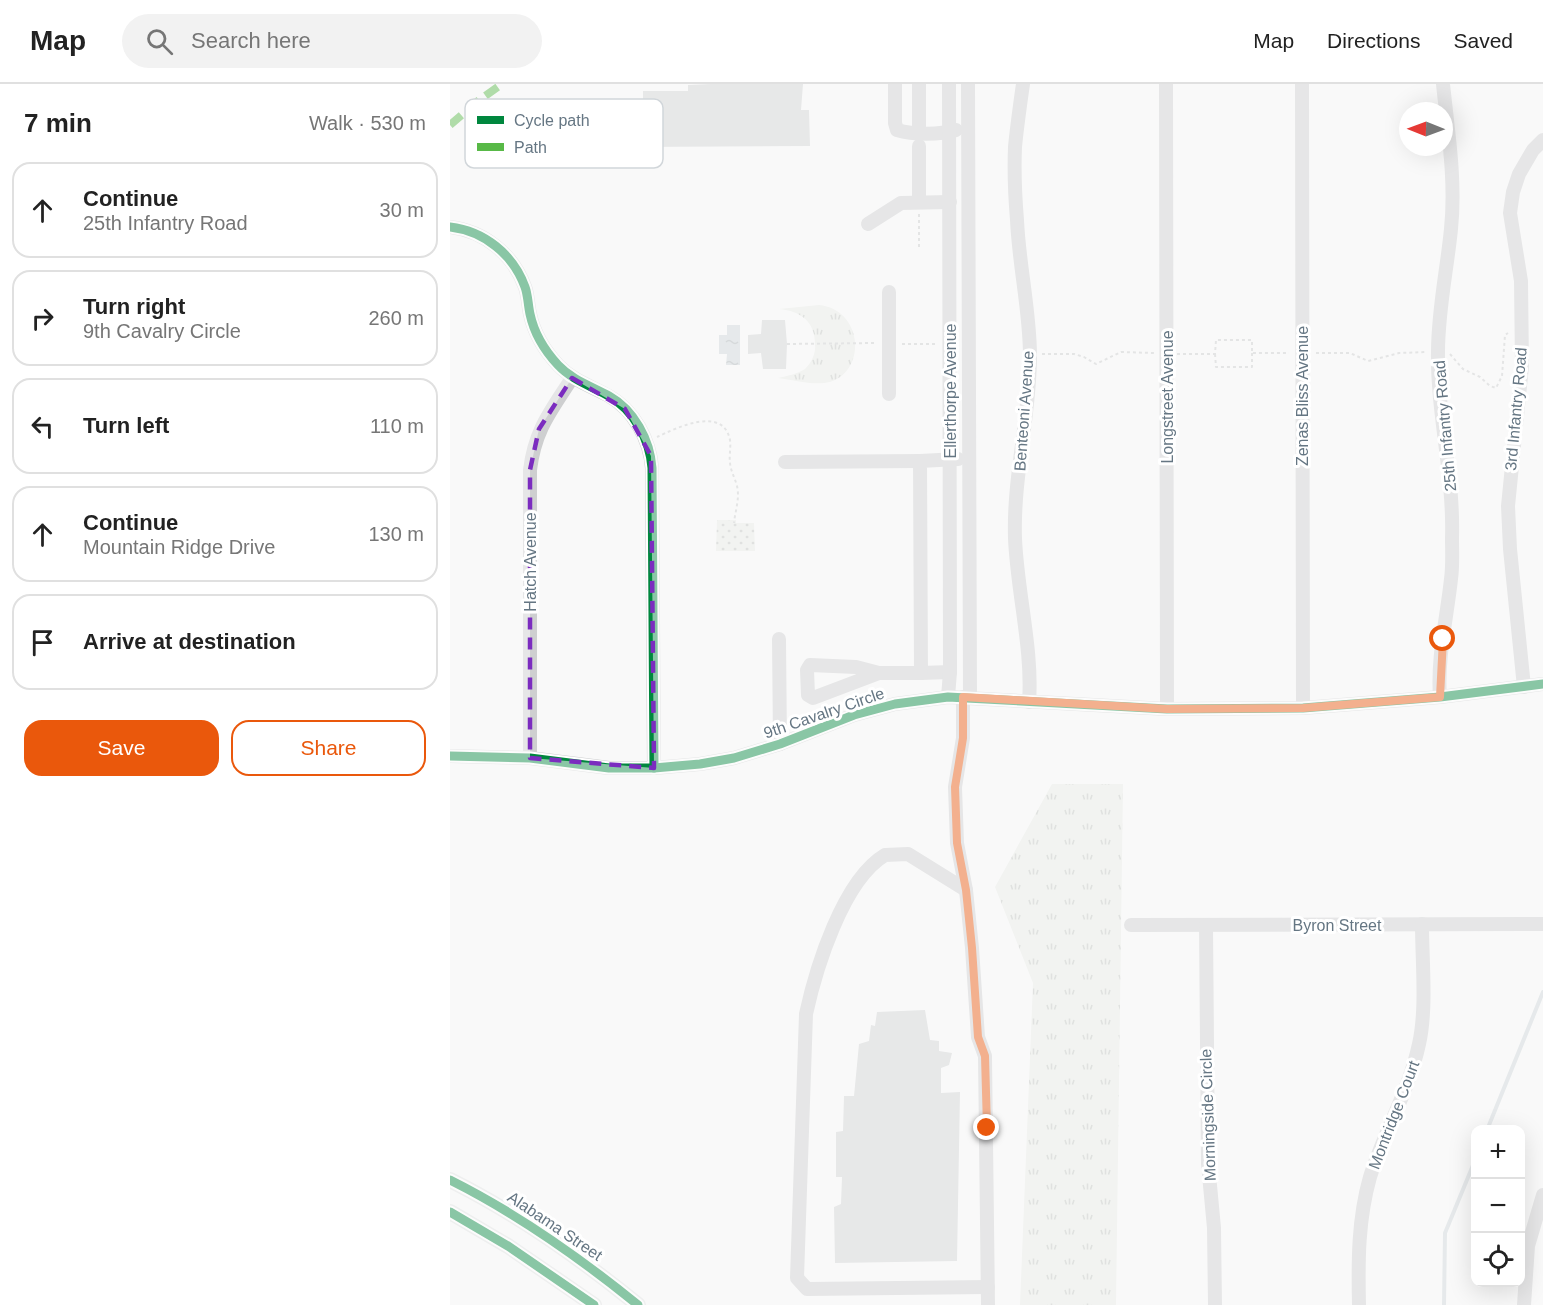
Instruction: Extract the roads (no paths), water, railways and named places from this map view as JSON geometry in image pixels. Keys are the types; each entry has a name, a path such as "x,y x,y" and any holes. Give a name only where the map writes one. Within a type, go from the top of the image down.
{"main road":[{"name":"Alabama Street","path":"450,1180 518,1217 589,1265 638,1305"},
{"path":"450,1212 508,1246 594,1305"}],"street":[{"path":"895,84 897,130 919,139 968,126"},
{"path":"919,84 919,202"},
{"name":"Ellerthorpe Avenue","path":"948,697 950,672 949,84"},
{"name":"Ellerthorpe Avenue","path":"968,84 969,459 966,697 963,738 955,787 957,843 966,890 978,1037 985,1056 988,1305"},
{"name":"Benteoni Avenue","path":"1023,84 1015,148 1015,169 1017,222 1029,324 1030,373 1017,493 1015,535 1017,573 1026,641 1029,702"},
{"name":"Longstreet Avenue","path":"1166,84 1167,709"},
{"name":"Zenas Bliss Avenue","path":"1302,84 1303,708"},
{"name":"25th Infantry Road","path":"1440,697 1453,534 1452,495 1442,421 1438,353 1439,322 1451,228 1452,167 1443,84"},
{"name":"3rd Infantry Road","path":"1524,687 1508,506 1522,366 1521,281 1510,213 1519,174 1533,150 1543,140"},
{"path":"868,224 901,203 950,202"},
{"path":"450,226 477,234 491,242 507,257 518,271 525,288 530,317 540,341 558,366 572,378 610,397 637,423 647,442 651,456 654,768"},
{"path":"889,292 889,394"},
{"name":"Hatch Avenue","path":"530,758 530,470 532,452 539,429 572,378"},
{"path":"785,462 969,459"},
{"path":"920,461 921,673"},
{"path":"779,639 780,744"},
{"path":"879,673 813,698 808,695 807,670 810,665 856,667 879,673 950,672"},
{"name":"9th Cavalry Circle","path":"450,756 530,758 609,768 654,768 700,764 734,758 780,744 854,715 895,704 948,697 1167,709 1303,708 1440,697 1543,684"},
{"path":"966,890 908,854 885,855 861,879 841,908 812,988 806,1014 797,1278 807,1289 988,1287"},
{"name":"Montridge Court","path":"1359,1305 1359,1238 1365,1194 1378,1156 1411,1077 1420,1041 1422,924"},
{"name":"Byron Street","path":"1131,926 1543,924"},
{"name":"Morningside Circle","path":"1206,925 1208,1164 1214,1228 1215,1305"},
{"path":"1524,1305 1528,1246 1543,1195"}],"water":[{"path":"727,325 740,325 740,365 726,365 727,354 719,354 719,335 727,335"}],"waterway":[{"path":"1489,1125 1543,992"},
{"path":"1444,1305 1445,1233 1471,1170"}]}
